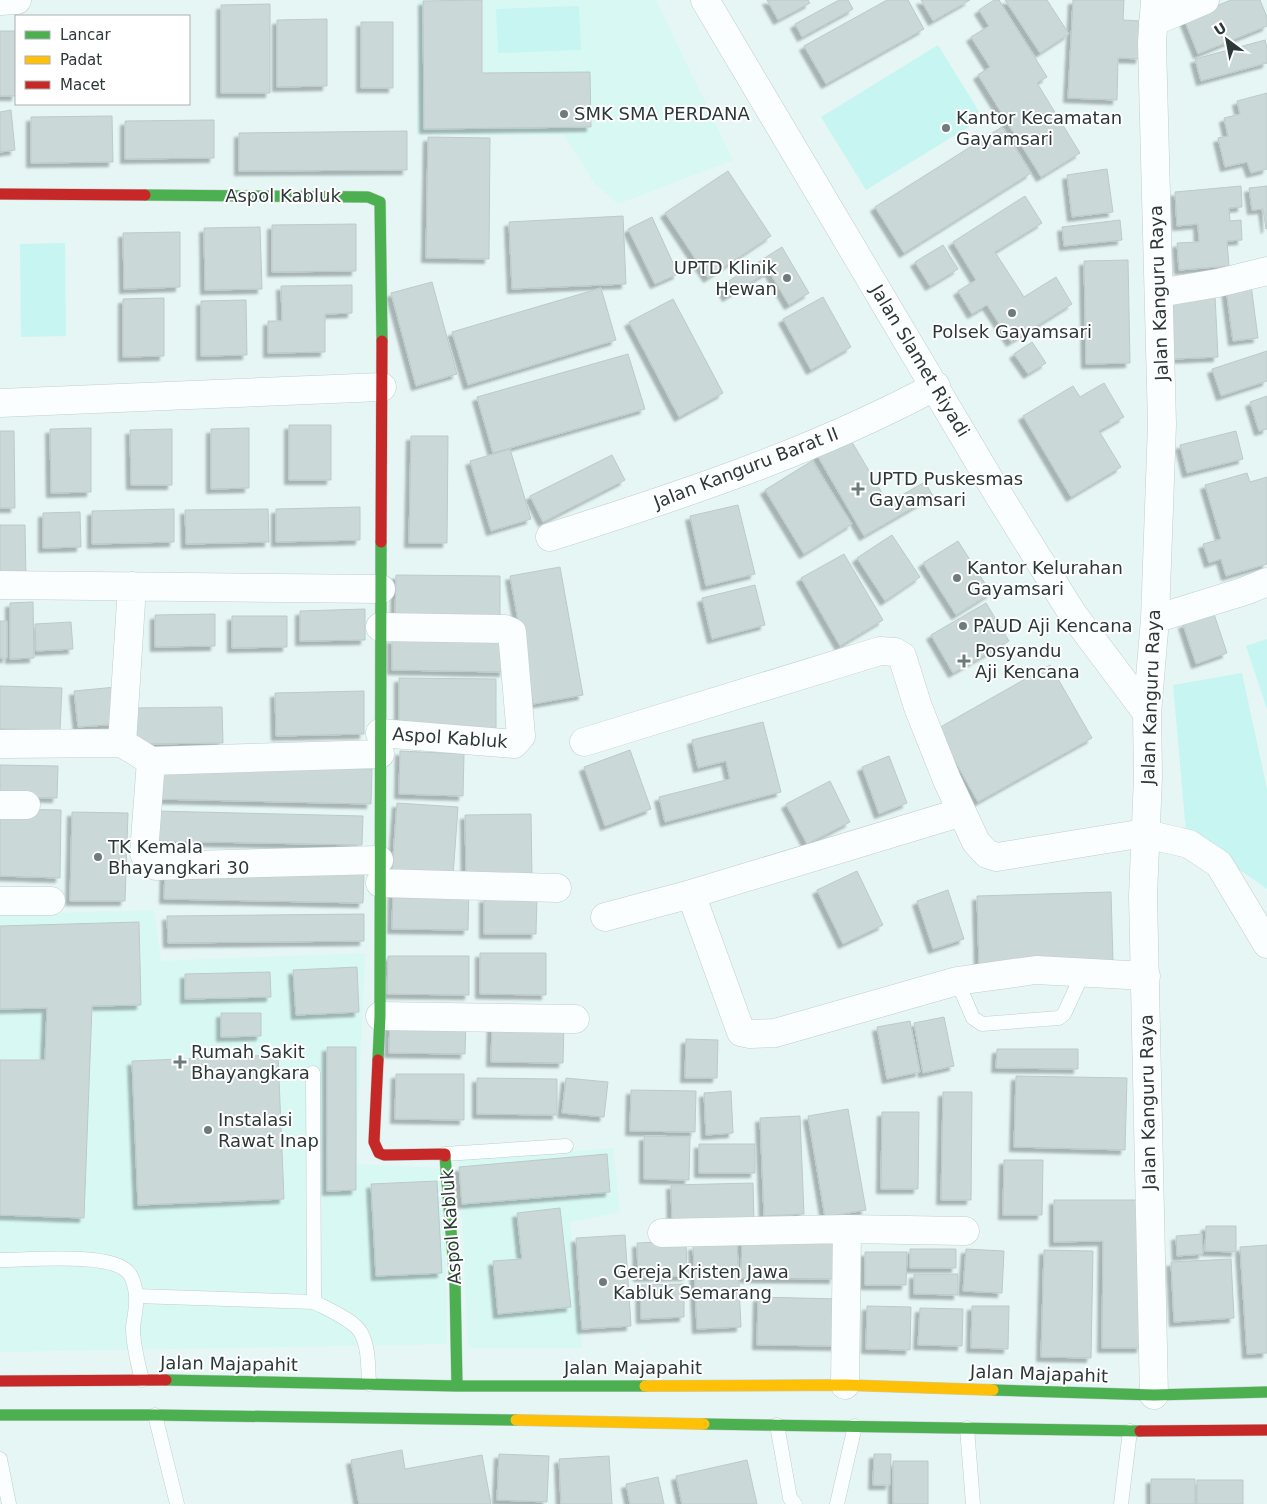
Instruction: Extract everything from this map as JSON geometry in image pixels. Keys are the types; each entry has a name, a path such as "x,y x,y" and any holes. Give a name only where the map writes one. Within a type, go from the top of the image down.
{"main road":[{"name":"Aspol Kabluk","path":"0,194 368,196 380,202 382,387 380,1016 374,1142 379,1153 384,1155 445,1154 454,1282 457,1386"},
{"name":"Jalan Majapahit","path":"0,1381 144,1385 845,1385 1154,1395 1267,1392"},
{"path":"0,1415 153,1411 777,1425 1130,1431 1267,1430"}],"street":[{"path":"0,1 17,0"},
{"name":"Jalan Slamet Riyadi","path":"705,0 936,386 998,494 1072,613 1147,712"},
{"path":"1154,11 1205,0"},
{"name":"Jalan Kanguru Raya","path":"1154,11 1152,43 1162,424 1154,618 1147,712 1146,834 1143,896 1154,1395"},
{"path":"1159,293 1218,283 1267,271"},
{"name":"Jalan Kanguru Barat II","path":"550,537 733,476 822,441 936,386"},
{"path":"0,403 382,387"},
{"path":"1154,618 1245,591 1267,582"},
{"path":"0,585 381,589"},
{"path":"122,743 132,586"},
{"name":"Aspol Kabluk","path":"151,761 380,743 514,744 521,736 512,632 505,629 380,627"},
{"path":"584,742 880,651 895,652 902,656 918,707 947,780 976,842 987,854 997,857 1146,834 1189,844 1219,864 1267,944"},
{"path":"0,744 122,743 151,761 144,853 148,862 156,866 380,872 556,888"},
{"path":"605,917 691,894 962,812"},
{"path":"691,894 741,1032 750,1034 775,1033 957,981 1036,970 1146,976"},
{"path":"0,901 51,901"},
{"path":"380,1016 574,1019"},
{"path":"845,1385 847,1229"},
{"path":"662,1233 847,1229 965,1231"}],"lane":[{"path":"957,981 973,1018 982,1024 1059,1018 1064,1014 1083,973"},
{"path":"313,1073 314,1302"},
{"path":"445,1154 566,1146"},
{"path":"0,1260 56,1258 112,1263 128,1271 133,1280 136,1296 133,1327 135,1349 144,1385"},
{"path":"136,1296 314,1302 350,1322 361,1332 366,1349 369,1384"},
{"path":"153,1411 177,1504"},
{"path":"777,1425 790,1498 794,1504"},
{"path":"837,1504 855,1426"},
{"path":"967,1428 973,1504"},
{"path":"1121,1504 1130,1431"},
{"path":"0,1459 9,1504"}],"shaded area":[{"name":"SMK SMA PERDANA","path":"419,0 656,0 733,160 618,204 595,184 564,135 417,134"},
{"path":"579,6 581,50 498,53 496,9"},
{"path":"938,45 983,118 866,190 821,117"},
{"path":"65,243 66,336 21,337 20,244"},
{"path":"1267,639 1267,709 1246,646"},
{"path":"1242,673 1267,789 1267,889 1186,832 1173,685"},
{"name":"Rumah Sakit Bhayangkara","path":"154,910 161,961 365,953 356,1164 445,1168 447,1344 0,1352 0,915"},
{"path":"613,1148 620,1212 570,1222 582,1348 468,1348 459,1160"}],"building":[{"path":"482,0 482,73 590,72 591,127 424,129 423,1"},
{"path":"767,0 808,0 810,3 778,20"},
{"path":"839,0 848,0 853,9 802,37 795,24"},
{"path":"887,0 908,0 924,29 826,84 804,46"},
{"path":"921,0 970,0 933,21"},
{"path":"994,0 999,0 1047,77 1037,83 1080,153 1041,177 978,75 990,67 971,37 989,26 979,10"},
{"path":"1005,0 1047,0 1069,34 1040,53"},
{"path":"1073,0 1124,0 1123,20 1141,21 1140,59 1118,58 1117,100 1068,98"},
{"path":"1231,0 1260,0 1267,17 1267,26 1198,54 1184,19"},
{"path":"270,4 270,93 221,93 221,5"},
{"path":"327,19 327,86 277,87 277,20"},
{"path":"361,22 393,22 393,88 361,88"},
{"path":"0,31 15,31 15,96 0,96"},
{"path":"1265,40 1267,63 1201,81 1195,59"},
{"path":"1267,93 1267,169 1251,173 1247,162 1225,167 1218,138 1228,136 1224,118 1240,114 1237,101"},
{"path":"11,110 15,150 0,152 0,112"},
{"path":"112,116 113,162 31,163 31,117"},
{"path":"214,120 214,158 125,159 125,121"},
{"path":"1002,127 1031,173 904,253 875,207"},
{"path":"407,131 407,170 239,171 239,133"},
{"path":"428,137 490,138 489,259 426,258"},
{"path":"1107,169 1113,212 1072,217 1067,175"},
{"path":"728,171 771,236 708,278 665,213"},
{"path":"1241,186 1242,207 1229,208 1230,221 1241,220 1242,240 1227,241 1229,266 1179,270 1177,243 1199,242 1198,224 1177,226 1175,192"},
{"path":"1267,186 1266,229 1263,209 1252,210 1249,188"},
{"path":"1025,196 1042,223 995,252 1024,297 1056,277 1072,304 1011,342 987,305 972,314 958,291 976,280 953,242"},
{"path":"623,216 626,284 512,289 509,222"},
{"path":"652,217 678,274 655,284 628,229"},
{"path":"1120,220 1122,240 1064,246 1062,227"},
{"path":"356,224 356,271 272,272 272,225"},
{"path":"260,227 262,289 205,290 204,228"},
{"path":"180,232 180,287 124,289 123,233"},
{"path":"943,245 958,269 930,286 915,262"},
{"name":"UPTD Klinik Hewan","path":"782,247 809,293 789,305 769,271 727,297 721,286"},
{"path":"1128,260 1130,363 1086,364 1084,261"},
{"path":"432,282 457,374 416,386 391,293"},
{"path":"352,285 352,313 325,314 325,352 268,353 268,321 282,321 281,286"},
{"path":"1251,285 1258,338 1233,341 1226,288"},
{"path":"601,288 616,340 468,385 452,332"},
{"path":"1215,295 1218,357 1174,359 1172,297"},
{"path":"823,297 851,347 811,370 783,319"},
{"path":"164,298 164,356 123,357 123,299"},
{"path":"673,299 723,393 679,417 629,322"},
{"path":"246,300 247,355 201,356 201,301"},
{"path":"1032,342 1046,363 1028,374 1014,354"},
{"path":"1267,351 1267,381 1221,396 1212,369"},
{"path":"628,354 645,409 493,453 477,397"},
{"path":"1104,383 1124,417 1099,431 1121,467 1071,497 1023,416 1073,386 1080,397"},
{"path":"1267,396 1267,429 1259,431 1250,402"},
{"path":"289,425 331,425 331,480 289,480"},
{"path":"91,428 91,492 51,493 50,429"},
{"path":"249,428 249,488 211,489 211,429"},
{"path":"172,429 172,485 131,485 130,430"},
{"path":"0,431 14,431 15,508 0,508"},
{"path":"1236,431 1243,459 1187,473 1180,445"},
{"path":"411,436 448,436 447,543 409,543"},
{"name":"UPTD Puskesmas Gayamsari","path":"849,437 888,503 925,482 933,496 864,536 817,455"},
{"path":"510,449 531,519 491,531 470,461"},
{"path":"612,455 625,480 543,522 530,496"},
{"path":"812,461 852,524 804,554 765,490"},
{"path":"1247,473 1250,482 1267,477 1267,564 1226,576 1221,559 1209,563 1203,544 1221,539 1205,485"},
{"path":"738,505 755,574 706,586 690,516"},
{"path":"360,507 360,540 276,542 276,509"},
{"path":"174,509 174,542 92,544 92,511"},
{"path":"268,509 269,542 186,544 185,510"},
{"path":"80,512 81,547 43,548 43,513"},
{"path":"0,525 25,525 26,578 0,579"},
{"path":"892,535 920,577 885,601 857,558"},
{"name":"Kantor Kelurahan Gayamsari","path":"958,541 991,593 956,615 923,563"},
{"path":"844,554 883,620 840,646 801,578"},
{"path":"560,567 583,695 533,704 510,576"},
{"path":"396,575 500,576 500,621 395,620"},
{"path":"755,585 765,625 712,639 702,598"},
{"path":"33,602 34,658 10,659 10,603"},
{"path":"986,603 1009,641 953,673 931,635"},
{"path":"365,609 365,640 300,641 300,611"},
{"path":"215,614 215,646 155,647 155,615"},
{"path":"1214,614 1227,653 1196,664 1183,624"},
{"path":"232,616 287,616 287,647 232,648"},
{"path":"0,621 7,621 7,658 0,658"},
{"path":"71,622 73,649 36,651 35,624"},
{"path":"392,639 504,639 504,672 392,670"},
{"path":"1050,665 1092,738 978,802 937,729"},
{"path":"399,678 496,679 496,731 399,730"},
{"path":"0,686 62,688 60,730 0,729"},
{"path":"116,687 119,724 78,727 74,691"},
{"path":"364,691 364,734 276,736 275,693"},
{"path":"222,707 223,743 136,744 135,708"},
{"path":"763,722 781,792 665,822 659,797 730,779 726,761 698,768 692,740"},
{"path":"630,750 651,809 605,826 584,767"},
{"path":"400,751 464,754 463,796 399,794"},
{"path":"889,756 907,803 879,814 862,767"},
{"path":"0,765 58,766 57,798 0,797"},
{"path":"156,765 372,769 371,804 155,799"},
{"path":"830,781 850,822 807,844 786,804"},
{"path":"397,803 458,807 453,876 392,872"},
{"path":"0,809 61,810 60,878 0,876"},
{"path":"155,811 363,816 362,845 155,841"},
{"name":"TK Kemala Bhayangkari 30","path":"72,812 128,813 125,901 70,901"},
{"path":"531,814 532,878 466,879 465,815"},
{"path":"165,868 364,873 363,903 164,899"},
{"path":"857,871 883,925 843,944 817,890"},
{"path":"393,889 469,889 468,930 392,929"},
{"path":"948,890 964,939 933,949 917,901"},
{"path":"1111,892 1113,961 979,965 977,896"},
{"path":"484,898 537,898 536,934 484,934"},
{"path":"364,914 364,941 168,943 167,916"},
{"path":"139,922 141,1005 92,1006 84,1218 0,1215 0,1060 45,1060 47,1008 0,1009 0,926"},
{"path":"480,953 546,953 546,995 480,994"},
{"path":"388,956 469,956 469,995 387,994"},
{"path":"357,967 359,1012 296,1015 293,970"},
{"path":"270,972 271,997 185,999 185,974"},
{"path":"221,1013 261,1013 261,1036 221,1037"},
{"path":"944,1017 954,1066 923,1073 914,1023"},
{"path":"390,1019 466,1020 465,1054 389,1053"},
{"path":"910,1021 920,1072 887,1079 877,1027"},
{"path":"492,1024 564,1024 563,1063 491,1062"},
{"path":"686,1039 718,1040 717,1078 685,1078"},
{"path":"327,1047 356,1047 356,1190 327,1191"},
{"path":"997,1049 1078,1049 1078,1069 996,1068"},
{"name":"Instalasi Rawat Inap","path":"278,1055 284,1199 138,1205 132,1061"},
{"path":"396,1074 464,1074 464,1120 395,1119"},
{"path":"1016,1076 1127,1078 1125,1150 1014,1147"},
{"path":"477,1078 557,1079 557,1115 477,1114"},
{"path":"566,1078 608,1082 604,1117 562,1113"},
{"path":"631,1090 696,1091 695,1132 630,1131"},
{"path":"731,1091 733,1133 706,1135 704,1093"},
{"path":"943,1092 972,1092 971,1200 941,1200"},
{"path":"848,1109 866,1210 825,1217 808,1116"},
{"path":"882,1112 919,1112 918,1189 881,1189"},
{"path":"800,1116 804,1214 764,1216 760,1118"},
{"path":"644,1136 690,1137 689,1180 644,1179"},
{"path":"699,1144 755,1144 755,1173 699,1173"},
{"path":"607,1154 610,1192 462,1204 459,1167"},
{"path":"1004,1160 1043,1160 1042,1215 1003,1215"},
{"path":"437,1181 442,1273 376,1276 371,1184"},
{"path":"753,1183 754,1222 672,1224 671,1185"},
{"path":"1054,1200 1142,1200 1141,1348 1102,1348 1103,1241 1054,1242"},
{"path":"560,1208 571,1307 498,1314 493,1261 522,1259 517,1213"},
{"path":"1206,1226 1236,1226 1236,1252 1205,1251"},
{"path":"1202,1234 1203,1254 1177,1256 1176,1236"},
{"name":"Gereja Kristen Jawa Kabluk Semarang","path":"625,1235 631,1326 582,1329 576,1238"},
{"path":"742,1236 834,1236 834,1279 741,1278"},
{"path":"686,1241 687,1276 638,1277 637,1243"},
{"path":"737,1243 741,1327 697,1329 693,1246"},
{"path":"1267,1245 1267,1353 1247,1354 1240,1247"},
{"path":"910,1249 956,1249 956,1268 910,1268"},
{"path":"966,1249 1004,1251 1002,1293 963,1291"},
{"path":"1044,1250 1093,1251 1091,1358 1041,1357"},
{"path":"865,1252 907,1252 906,1285 865,1285"},
{"path":"1231,1259 1234,1318 1174,1322 1171,1262"},
{"path":"914,1274 958,1274 958,1295 914,1294"},
{"path":"684,1284 684,1317 641,1319 640,1285"},
{"path":"758,1297 839,1299 838,1346 757,1345"},
{"path":"867,1306 911,1307 910,1350 866,1349"},
{"path":"972,1306 1009,1306 1008,1349 971,1348"},
{"path":"920,1308 963,1309 962,1346 918,1345"},
{"path":"402,1450 405,1469 482,1455 491,1504 359,1504 351,1460"},
{"path":"499,1454 549,1456 547,1502 497,1500"},
{"path":"874,1454 891,1454 890,1485 873,1485"},
{"path":"609,1456 612,1504 561,1504 559,1459"},
{"path":"747,1460 757,1504 682,1504 676,1476"},
{"path":"893,1461 928,1461 928,1504 893,1504"},
{"path":"658,1477 664,1504 630,1504 626,1484"},
{"path":"1151,1479 1195,1479 1195,1504 1151,1504"},
{"path":"1197,1480 1243,1480 1243,1504 1197,1504"}],"traffic: fast":[{"path":"145,195 368,197 380,202 382,341"},
{"path":"378,1060 380,1016 381,542"},
{"path":"445,1156 455,1282 457,1386"},
{"path":"166,1380 457,1386 645,1386"},
{"path":"993,1390 1154,1395 1267,1392"},
{"path":"0,1415 155,1415 516,1420"},
{"path":"704,1424 1140,1431"}],"traffic: slow":[{"path":"645,1386 845,1385 993,1390"},
{"path":"516,1420 704,1424"}],"traffic: jam":[{"path":"0,194 145,195"},
{"path":"381,542 382,341"},
{"path":"378,1060 374,1142 379,1153 384,1155 445,1154 445,1156"},
{"path":"0,1381 166,1380"},
{"path":"1140,1431 1267,1430"}],"place":[{"name":"SMK SMA PERDANA","path":"564,114"},
{"name":"Kantor Kecamatan Gayamsari","path":"946,128"},
{"name":"UPTD Klinik Hewan","path":"787,278"},
{"name":"Polsek Gayamsari","path":"1012,313"},
{"name":"UPTD Puskesmas Gayamsari","path":"858,489"},
{"name":"Kantor Kelurahan Gayamsari","path":"957,578"},
{"name":"PAUD Aji Kencana","path":"963,626"},
{"name":"Posyandu Aji Kencana","path":"964,661"},
{"name":"TK Kemala Bhayangkari 30","path":"98,857"},
{"name":"Rumah Sakit Bhayangkara","path":"180,1062"},
{"name":"Instalasi Rawat Inap","path":"208,1130"},
{"name":"Gereja Kristen Jawa Kabluk Semarang","path":"603,1282"}]}
